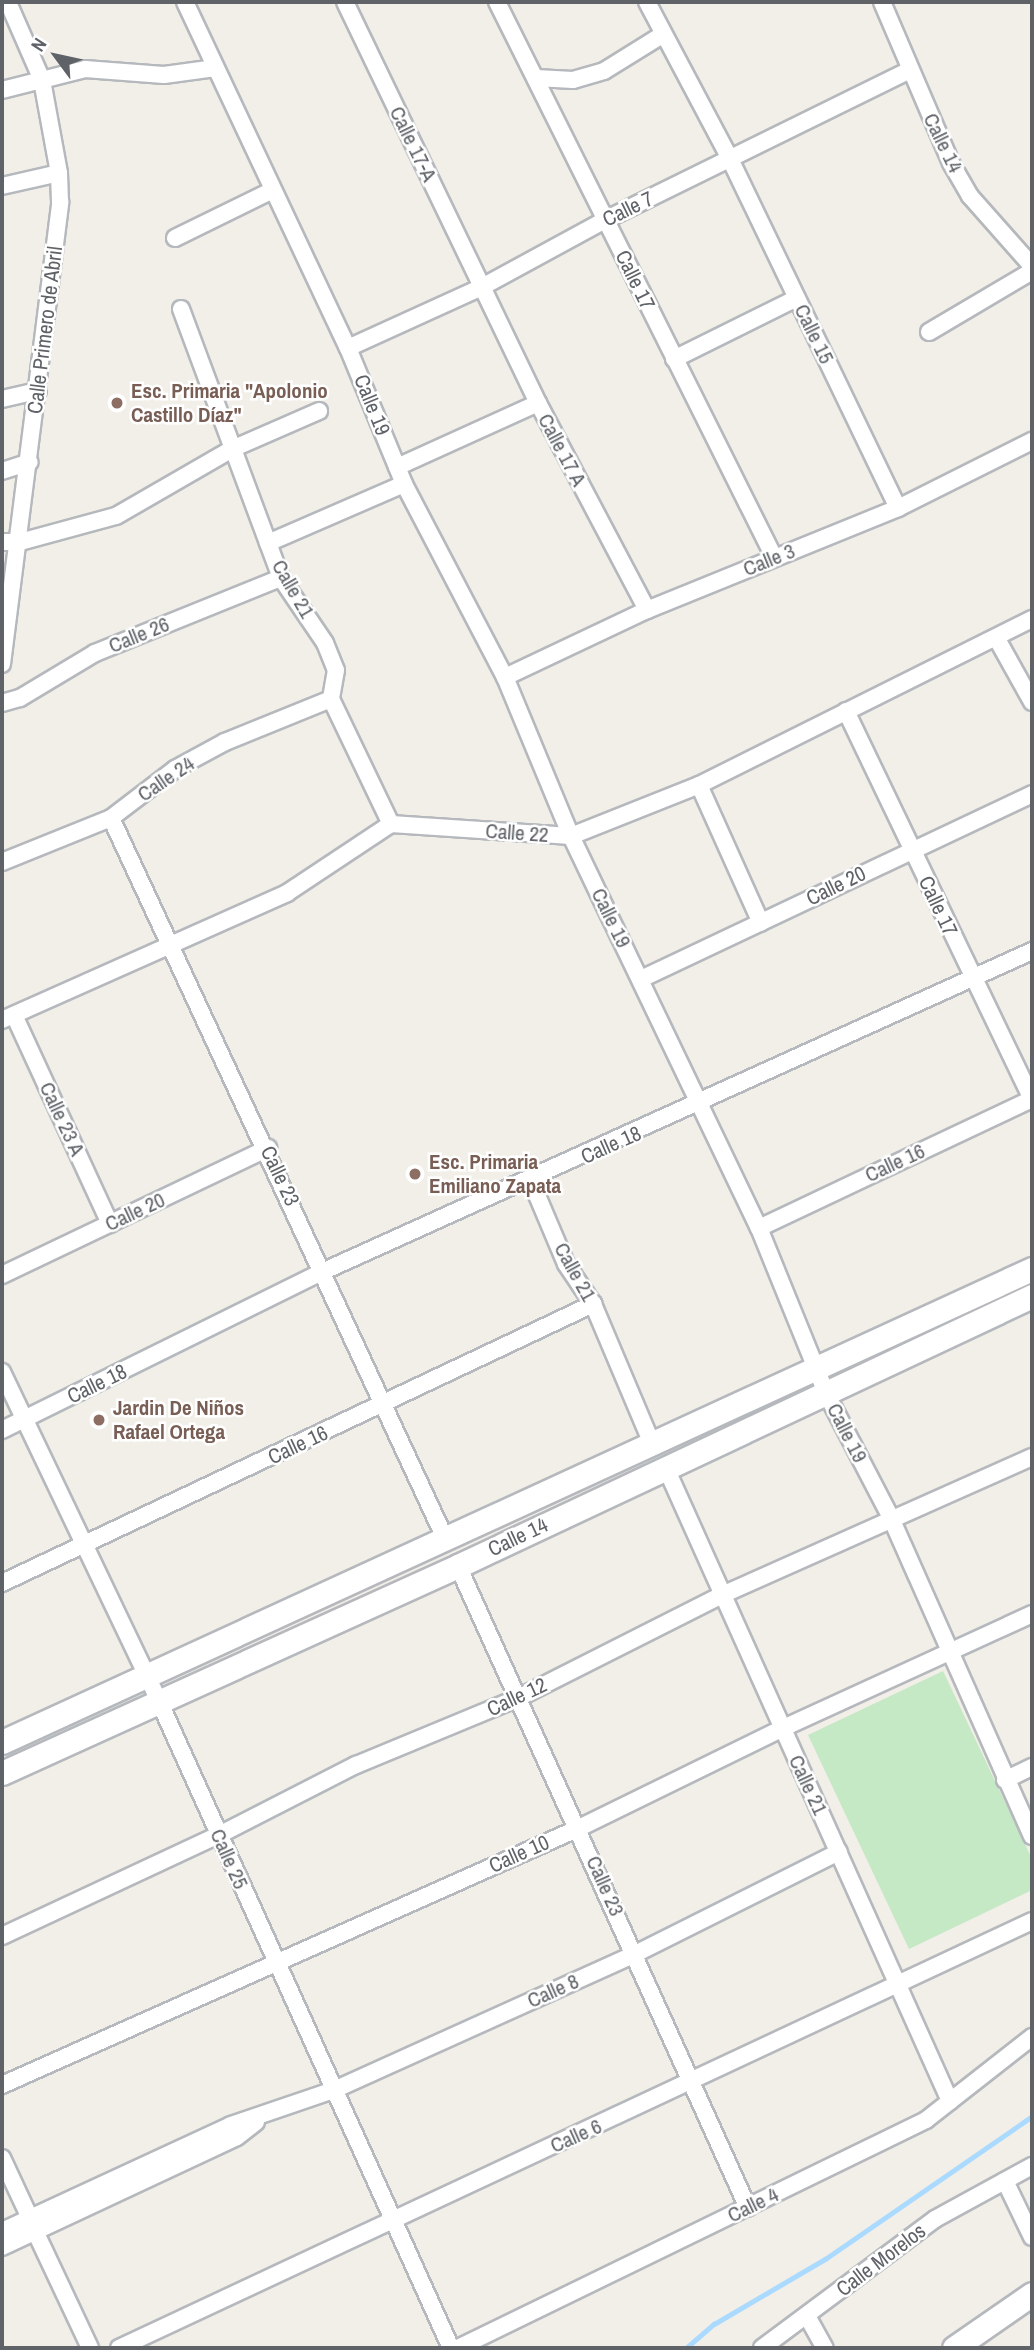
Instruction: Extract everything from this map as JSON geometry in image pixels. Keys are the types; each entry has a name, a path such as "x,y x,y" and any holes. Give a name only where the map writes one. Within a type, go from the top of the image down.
{"main road":[{"name":"Calle 14","path":"2,1742 444,1536 1032,1269"},
{"name":"Calle 14","path":"2,1773 458,1566 1032,1296"},
{"path":"954,2348 1032,2294"}],"street":[{"name":"Calle Primero de Abril","path":"2,664 8,577 20,542 60,202 59,173 42,80 8,2"},
{"name":"Calle 19","path":"185,2 271,191 348,348 404,484 505,677 571,836 759,1228 826,1393 891,1518 948,1653 1032,1836"},
{"name":"Calle 17-A","path":"345,2 482,287"},
{"name":"Calle 17","path":"497,2 774,557"},
{"name":"Calle 15","path":"647,2 662,35 730,159 898,508"},
{"name":"Calle 14","path":"882,2 908,71 970,196 1032,269"},
{"path":"536,78 573,80 604,71 662,35"},
{"path":"2,90 85,69 164,75 216,68"},
{"name":"Calle 7","path":"348,348 482,287 606,220 908,71"},
{"path":"2,186 59,173"},
{"path":"175,239 271,191"},
{"path":"929,332 1032,269"},
{"name":"Calle 17 A","path":"482,287 538,403 647,610"},
{"path":"674,359 797,298"},
{"name":"Calle 21","path":"181,309 281,578 325,643 336,670 331,699"},
{"path":"2,400 38,391"},
{"path":"397,467 538,403"},
{"path":"2,542 20,542 116,516 232,449 319,411"},
{"name":"Calle 3","path":"505,677 647,610 898,508 1032,441"},
{"path":"2,471 30,462"},
{"path":"268,543 404,484"},
{"name":"Calle 26","path":"2,703 20,698 95,653 281,578"},
{"name":"Calle 22","path":"391,824 571,836 699,785 998,639 1032,619"},
{"path":"998,639 1032,702"},
{"path":"8,1017 287,893 391,824 331,699"},
{"name":"Calle 24","path":"3,857 111,818 175,769 225,742 331,699"},
{"name":"Calle 17","path":"846,711 972,981 1032,1099"},
{"path":"699,785 761,923"},
{"name":"Calle 20","path":"641,979 1032,794"},
{"name":"Calle 23","path":"111,818 268,1149 444,1536"},
{"name":"Calle 18","path":"2,1430 324,1271 700,1105 1032,951"},
{"name":"Calle 23 A","path":"8,1017 110,1224"},
{"name":"Calle 16","path":"759,1228 1032,1099"},
{"name":"Calle 20","path":"2,1275 268,1149"},
{"name":"Calle 21","path":"531,1181 566,1264 593,1304 651,1441"},
{"name":"Calle 16","path":"2,1583 593,1304"},
{"name":"Calle 25","path":"2,1371 159,1701 452,2348"},
{"name":"Calle 12","path":"2,1937 219,1835 356,1765 520,1697 722,1595 1032,1457"},
{"name":"Calle 21","path":"666,1468 950,2101"},
{"name":"Calle 23","path":"458,1566 520,1697 748,2208"},
{"name":"Calle 10","path":"2,2085 276,1960 579,1828 781,1728 1032,1614"},
{"path":"1005,1780 1032,1768"},
{"name":"Calle 8","path":"2,2246 32,2224 231,2125 261,2118 334,2090 635,1954 839,1852"},
{"name":"Calle 6","path":"119,2348 392,2218 693,2083 1032,1921"},
{"name":"Calle 4","path":"458,2348 926,2120 1032,2037"},
{"path":"2,2158 90,2348"},
{"name":"Calle Morelos","path":"762,2348 935,2220 1032,2166"},
{"path":"1005,2181 1032,2237"},
{"name":"Calle 8","path":"2,2231 32,2224"},
{"path":"807,2316 825,2348"}],"green space":[{"path":"943,1671 1032,1859 1032,1890 909,1949 808,1735"}],"waterway":[{"path":"686,2348 714,2324 825,2259 1032,2116"}],"place":[{"name":"Esc. Primaria \"Apolonio Castillo Díaz\"","path":"117,403"},
{"name":"Esc. Primaria Emiliano Zapata","path":"415,1174"},
{"name":"Jardin De Niños Rafael Ortega","path":"99,1420"}]}
